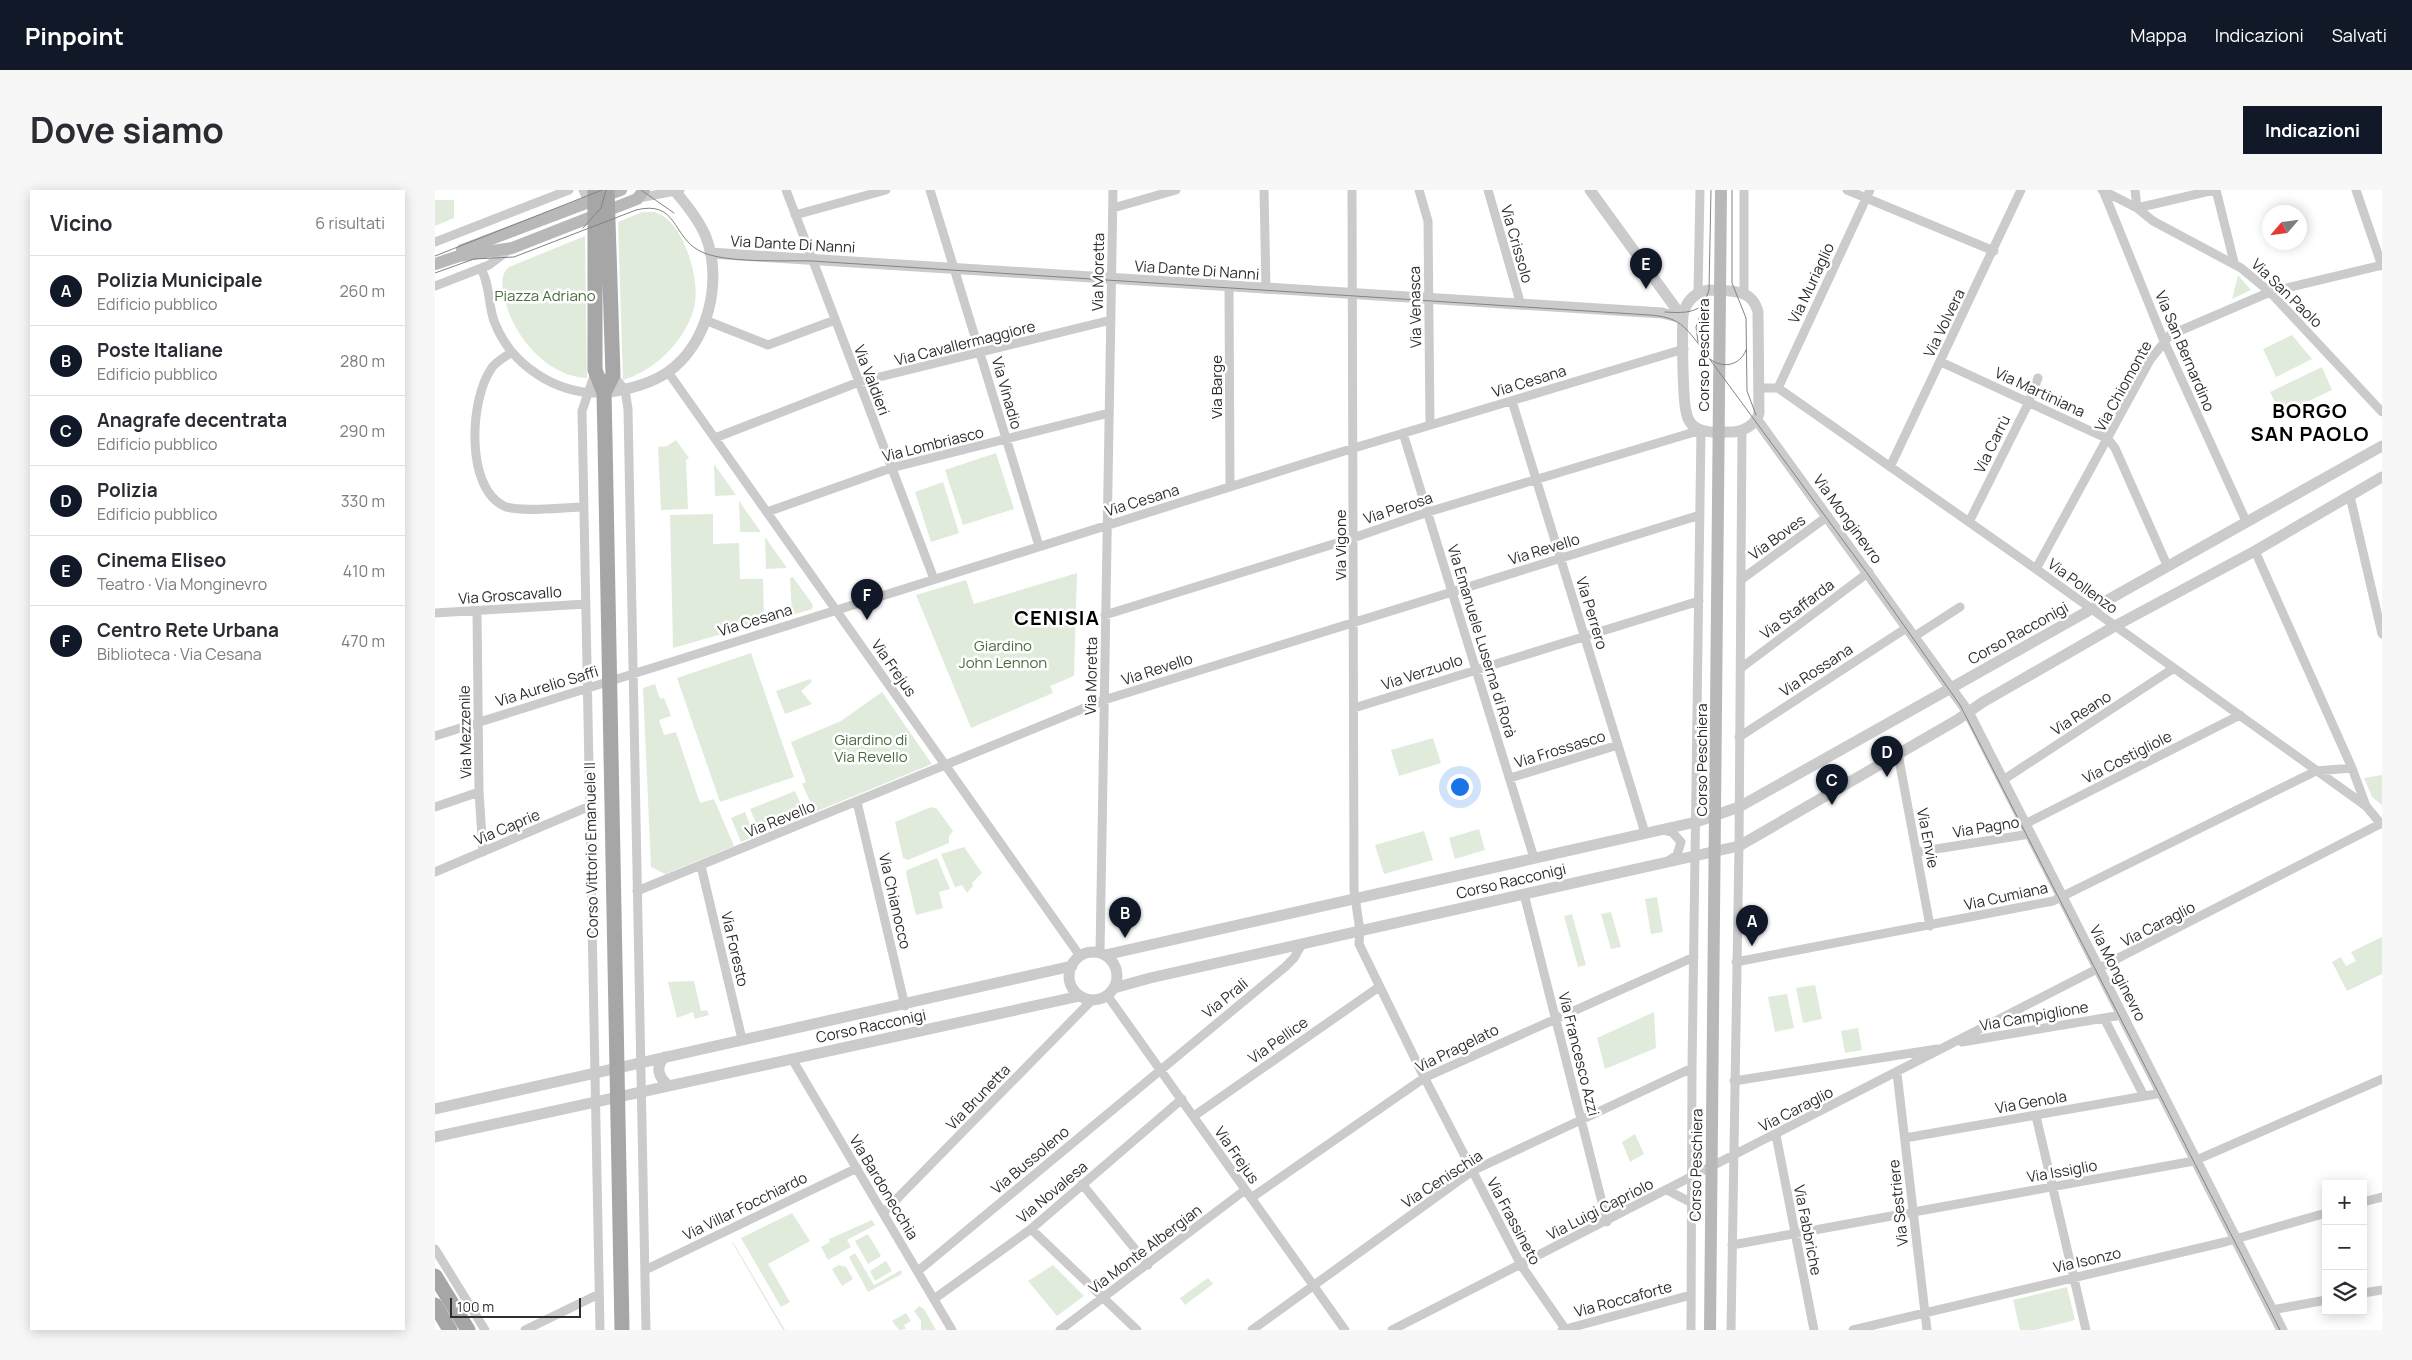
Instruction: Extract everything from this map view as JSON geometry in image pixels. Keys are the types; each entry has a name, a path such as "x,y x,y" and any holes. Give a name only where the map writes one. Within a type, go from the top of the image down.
{"main road":[{"name":"Corso Peschiera","path":"1710,1330 1717,816 1721,190"},
{"path":"438,263 465,249 602,197 642,194"},
{"path":"438,263 459,256 512,248 602,197"},
{"name":"Corso Vittorio Emanuele II","path":"602,197 595,372 604,393 622,1330"},
{"name":"Corso Vittorio Emanuele II","path":"602,197 613,375 604,393"},
{"path":"435,1276 468,1330"},
{"path":"435,1305 450,1330"}],"street":[{"path":"435,242 569,190"},
{"name":"Via Valdieri","path":"786,190 933,579"},
{"path":"795,215 886,190"},
{"name":"Via Vinadio","path":"930,190 1039,546"},
{"name":"Via Moretta","path":"1102,954 1105,614 1113,190"},
{"path":"1113,208 1176,190"},
{"path":"1264,190 1265,289"},
{"name":"Via Vigone","path":"1352,190 1355,899"},
{"name":"Via Venasca","path":"1419,190 1428,221 1430,425"},
{"name":"Via Crissolo","path":"1488,190 1521,305"},
{"name":"Corso Peschiera","path":"1698,293 1700,190"},
{"path":"1744,190 1744,293"},
{"path":"1847,190 1994,251"},
{"name":"Via Muriaglio","path":"1778,388 1871,190"},
{"name":"Via Volvera","path":"1890,467 1994,251 2021,190"},
{"name":"Via San Paolo","path":"2103,190 2137,208 2153,221 2234,262 2270,292 2382,412"},
{"name":"Via San Bernardino","path":"2103,190 2164,341 2247,521"},
{"path":"2135,190 2137,208 2215,190 2234,262"},
{"path":"2356,190 2382,266"},
{"path":"481,269 485,276 494,321 511,352 535,373 573,391 587,394 625,390 653,380 668,372 687,352 705,320 713,285 711,253 698,222 677,191 642,194"},
{"path":"1592,191 1682,318"},
{"path":"435,286 481,269 512,248"},
{"name":"Via Dante Di Nanni","path":"711,253 1662,313 1682,318"},
{"name":"Via Chiomonte","path":"2036,569 2151,360 2170,335 2270,292 2382,266"},
{"name":"Via Barge","path":"1229,287 1230,487"},
{"path":"1720,290 1744,293 1753,299 1758,312 1760,388 1757,420 1743,430 1719,432 1701,430 1692,424 1685,408 1682,318 1688,302 1698,293 1720,290"},
{"path":"705,320 769,345 835,320"},
{"name":"Via Cavallermaggiore","path":"715,438 859,382 981,354 1111,320"},
{"name":"Via Cesana","path":"610,681 1107,524 1403,433 1684,350"},
{"path":"511,352 491,368 481,391 476,415 477,465 485,488 493,499 505,507 584,507"},
{"name":"Via Martiniana","path":"1941,362 2108,439"},
{"name":"Corso Vittorio Emanuele II","path":"595,372 582,411 600,1330"},
{"name":"Via Frejus","path":"668,372 1080,956"},
{"path":"613,375 625,390 628,409 646,1330"},
{"name":"Via Carrù","path":"1969,522 2029,401 2038,378"},
{"path":"1760,388 1778,388"},
{"name":"Via Pollenzo","path":"1778,388 2241,715 2366,806 2381,824"},
{"name":"Via Perrero","path":"1512,401 1645,833"},
{"name":"Via Lombriasco","path":"767,512 891,468 1109,413"},
{"name":"Via Monginevro","path":"1757,420 1869,572 1968,712 2282,1330"},
{"name":"Corso Peschiera","path":"1691,1330 1692,1068 1701,430"},
{"name":"Via Perosa","path":"1105,614 1353,538 1427,512 1701,430"},
{"path":"1731,1330 1735,1155 1734,1082 1739,846 1743,430"},
{"name":"Via Emanuele Luserna di Rorà","path":"1403,433 1533,858"},
{"path":"2108,439 2115,448 2167,565"},
{"name":"Corso Racconigi","path":"1102,954 1355,899 1717,816 1739,807 2382,446"},
{"name":"Corso Racconigi","path":"1110,992 1150,978 1739,846 2115,626 2255,551 2382,477"},
{"path":"2350,496 2382,634"},
{"name":"Via Revello","path":"637,891 1104,700 1353,621 1700,515"},
{"name":"Via Boves","path":"1742,580 1828,516"},
{"path":"2255,551 2352,768 2366,806"},
{"name":"Via Staffarda","path":"1741,668 1869,572"},
{"name":"Via Verzuolo","path":"1354,708 1699,601"},
{"name":"Via Groscavallo","path":"435,613 477,612 586,604"},
{"path":"1915,636 1960,607"},
{"name":"Via Mezzenile","path":"477,612 479,792 483,852"},
{"name":"Via Rossana","path":"1739,737 1908,626"},
{"name":"Via Reano","path":"2003,780 2174,668"},
{"name":"Via Aurelio Saffi","path":"435,736 610,681"},
{"name":"Via Costigliole","path":"2028,829 2241,715"},
{"name":"Via Frossasco","path":"1510,778 1618,745"},
{"name":"Via Envie","path":"1898,754 1930,926"},
{"path":"2316,771 2352,768"},
{"name":"Via Cumiana","path":"1736,962 2053,901 2316,771"},
{"path":"435,807 479,792"},
{"name":"Via Chianocco","path":"857,802 905,1004"},
{"name":"Via Caprie","path":"435,872 590,806"},
{"name":"Via Caraglio","path":"1712,1166 2099,970 2381,824"},
{"name":"Via Pagno","path":"1917,852 2028,829"},
{"path":"1662,830 1672,832 1681,842 1677,855 1668,861"},
{"name":"Via Foresto","path":"701,866 742,1039"},
{"name":"Via Francesco Azzi","path":"1524,894 1607,1222"},
{"path":"1355,899 1360,931"},
{"name":"Via Frassineto","path":"1360,931 1360,950 1424,1078 1521,1266 1564,1329"},
{"name":"Via Prali","path":"1160,1069 1285,967 1294,958 1301,944"},
{"path":"1093,952 1102,954 1116,968 1117,975 1110,992 1092,1000 1080,996 1070,982 1072,966 1080,956 1093,952"},
{"name":"Via Pragelato","path":"1251,1198 1424,1078 1555,1017 1694,957"},
{"name":"Corso Racconigi","path":"435,1109 1072,966"},
{"name":"Via Pellice","path":"1194,1116 1368,992 1379,987"},
{"name":"Via Frejus","path":"1110,992 1160,1069 1345,1330"},
{"name":"Corso Racconigi","path":"435,1137 1080,996"},
{"name":"Via Brunetta","path":"883,1213 1092,1000"},
{"name":"Via Campiglione","path":"1948,1046 2122,1015"},
{"path":"2104,1018 2144,1096"},
{"name":"Via Caraglio","path":"1734,1082 1948,1046"},
{"path":"665,1057 660,1063 659,1071 661,1078 668,1085"},
{"name":"Via Bardonecchia","path":"792,1059 952,1330"},
{"name":"Via Cenischia","path":"1252,1330 1472,1171 1692,1068"},
{"name":"Via Bussoleno","path":"918,1271 1160,1069"},
{"name":"Via Sestriere","path":"1897,1073 1927,1330"},
{"name":"Via Issiglio","path":"1732,1245 2196,1161 2382,1079"},
{"name":"Via Genola","path":"1905,1138 2162,1093"},
{"name":"Via Novalesa","path":"934,1299 1031,1228 1182,1099"},
{"path":"2036,1116 2086,1330"},
{"name":"Via Fabbriche","path":"1776,1135 1814,1330"},
{"name":"Via Luigi Capriolo","path":"1392,1330 1607,1222 1712,1166"},
{"name":"Via Villar Focchiardo","path":"645,1270 857,1168"},
{"path":"1082,1184 1148,1264"},
{"name":"Via Monte Albergian","path":"1060,1330 1245,1190"},
{"name":"Corso Peschiera","path":"1667,1190 1692,1203"},
{"path":"2367,1201 2382,1197"},
{"name":"Via Isonzo","path":"1853,1330 2236,1239 2322,1214"},
{"path":"1031,1228 1137,1330"},
{"path":"435,1249 485,1330"},
{"path":"2367,1292 2382,1290"},
{"path":"525,1330 599,1294"},
{"name":"Via Roccaforte","path":"1564,1329 1691,1295"},
{"path":"2272,1310 2322,1301"}],"green space":[{"path":"435,200 454,200 454,218 435,226"},
{"path":"642,212 655,212 667,219 682,239 688,252 695,279 695,303 686,329 669,351 647,369 623,380 618,222"},
{"name":"Piazza Adriano","path":"585,236 587,378 572,376 558,370 533,351 523,339 508,311 502,285 504,274 509,267"},
{"path":"2238,275 2251,290 2232,299"},
{"path":"2292,335 2312,359 2276,377 2263,349"},
{"path":"2322,367 2332,390 2281,414 2270,392"},
{"path":"676,440 689,458 686,460 688,509 661,510 658,447 667,446"},
{"path":"996,453 1014,509 963,525 945,470"},
{"path":"714,464 736,495 715,496"},
{"path":"943,482 959,533 931,542 915,492"},
{"path":"739,501 761,532 740,532"},
{"path":"713,514 713,544 739,543 740,579 763,579 764,616 785,616 673,648 670,515"},
{"path":"765,537 787,568 766,569"},
{"name":"Giardino John Lennon","path":"1077,573 1074,676 1050,686 1053,693 971,728 916,595 966,580 974,604"},
{"path":"793,577 813,605 812,609 792,615 790,578"},
{"path":"751,653 794,777 720,802 677,678"},
{"path":"810,679 812,682 801,691 812,704 785,714 776,691"},
{"path":"655,684 660,699 664,698 671,716 659,720 664,735 676,732 700,803 714,799 734,846 665,874 651,867 643,688"},
{"name":"Giardino di Via Revello","path":"882,692 932,764 815,812 802,784 806,782 791,742 841,721"},
{"path":"1433,738 1441,763 1399,776 1391,750"},
{"path":"2382,775 2382,805 2372,797 2364,778"},
{"path":"795,791 806,816 761,835 750,809"},
{"path":"931,807 937,809 953,831 949,836 949,843 908,860 903,858 895,822"},
{"path":"745,812 755,836 741,842 731,818"},
{"path":"1479,829 1485,850 1455,859 1449,838"},
{"path":"1424,831 1433,860 1384,874 1375,845"},
{"path":"964,847 982,873 972,883 973,886 967,893 962,885 955,887 941,854"},
{"path":"937,858 950,889 939,892 943,908 916,915 906,874 907,870"},
{"path":"1657,897 1663,932 1651,934 1645,899"},
{"path":"1611,912 1621,947 1611,949 1601,914"},
{"path":"1572,914 1586,965 1578,967 1564,916"},
{"path":"2382,937 2382,974 2347,991 2332,962 2341,957 2346,966 2356,961 2351,952"},
{"path":"694,981 701,1011 707,1010 709,1015 695,1019 693,1012 677,1018 668,982"},
{"path":"1815,985 1822,1019 1803,1023 1796,988"},
{"path":"1787,994 1794,1028 1775,1032 1768,997"},
{"path":"1654,1012 1656,1048 1605,1069 1597,1038"},
{"path":"1858,1028 1862,1050 1845,1053 1841,1031"},
{"path":"1635,1134 1644,1154 1630,1162 1622,1142"},
{"path":"792,1213 810,1241 768,1264 790,1302 781,1307 741,1238"},
{"path":"872,1220 875,1225 847,1240 851,1247 828,1260 821,1247 830,1242 829,1239"},
{"path":"868,1234 881,1256 868,1264 855,1241"},
{"path":"733,1242 785,1330 783,1330"},
{"path":"855,1253 874,1285 901,1270 902,1274 868,1292 849,1257"},
{"path":"886,1261 892,1271 875,1281 870,1271"},
{"path":"839,1265 846,1267 853,1279 842,1286 832,1269"},
{"path":"1053,1265 1084,1296 1057,1316 1028,1281"},
{"path":"1208,1278 1213,1284 1185,1305 1180,1298"},
{"path":"2067,1287 2075,1320 2035,1330 2020,1330 2013,1300"},
{"path":"919,1306 924,1309 936,1330 921,1330 921,1321 914,1311"},
{"path":"906,1313 911,1321 904,1325 906,1329 899,1330 892,1321"}],"tram line":[{"path":"435,256 602,190"},
{"path":"583,228 601,208 606,190"},
{"path":"641,190 674,213"},
{"path":"1698,342 1696,327 1709,290 1711,190"},
{"path":"1732,190 1732,283 1746,318 1747,391 1756,415"},
{"path":"435,273 474,259 514,257 636,210 649,208 667,214 683,236 698,250 708,254 737,259 812,261 1649,315 1668,318 1681,324 1703,350 1867,573 1960,705 2280,1330"},
{"path":"1665,312 1689,312 1699,308 1708,299"},
{"path":"1710,359 1725,365 1735,363 1740,360 1746,350"}],"place":[{"name":"Cinema Eliseo","path":"1646,289"},
{"name":"Centro Rete Urbana","path":"867,620"},
{"name":"Polizia","path":"1887,777"},
{"name":"Anagrafe decentrata","path":"1832,805"},
{"name":"Poste Italiane","path":"1125,938"},
{"name":"Polizia Municipale","path":"1752,946"}],"district":[{"name":"BORGO SAN PAOLO","path":"2310,422"},
{"name":"CENISIA","path":"1057,617"}]}
